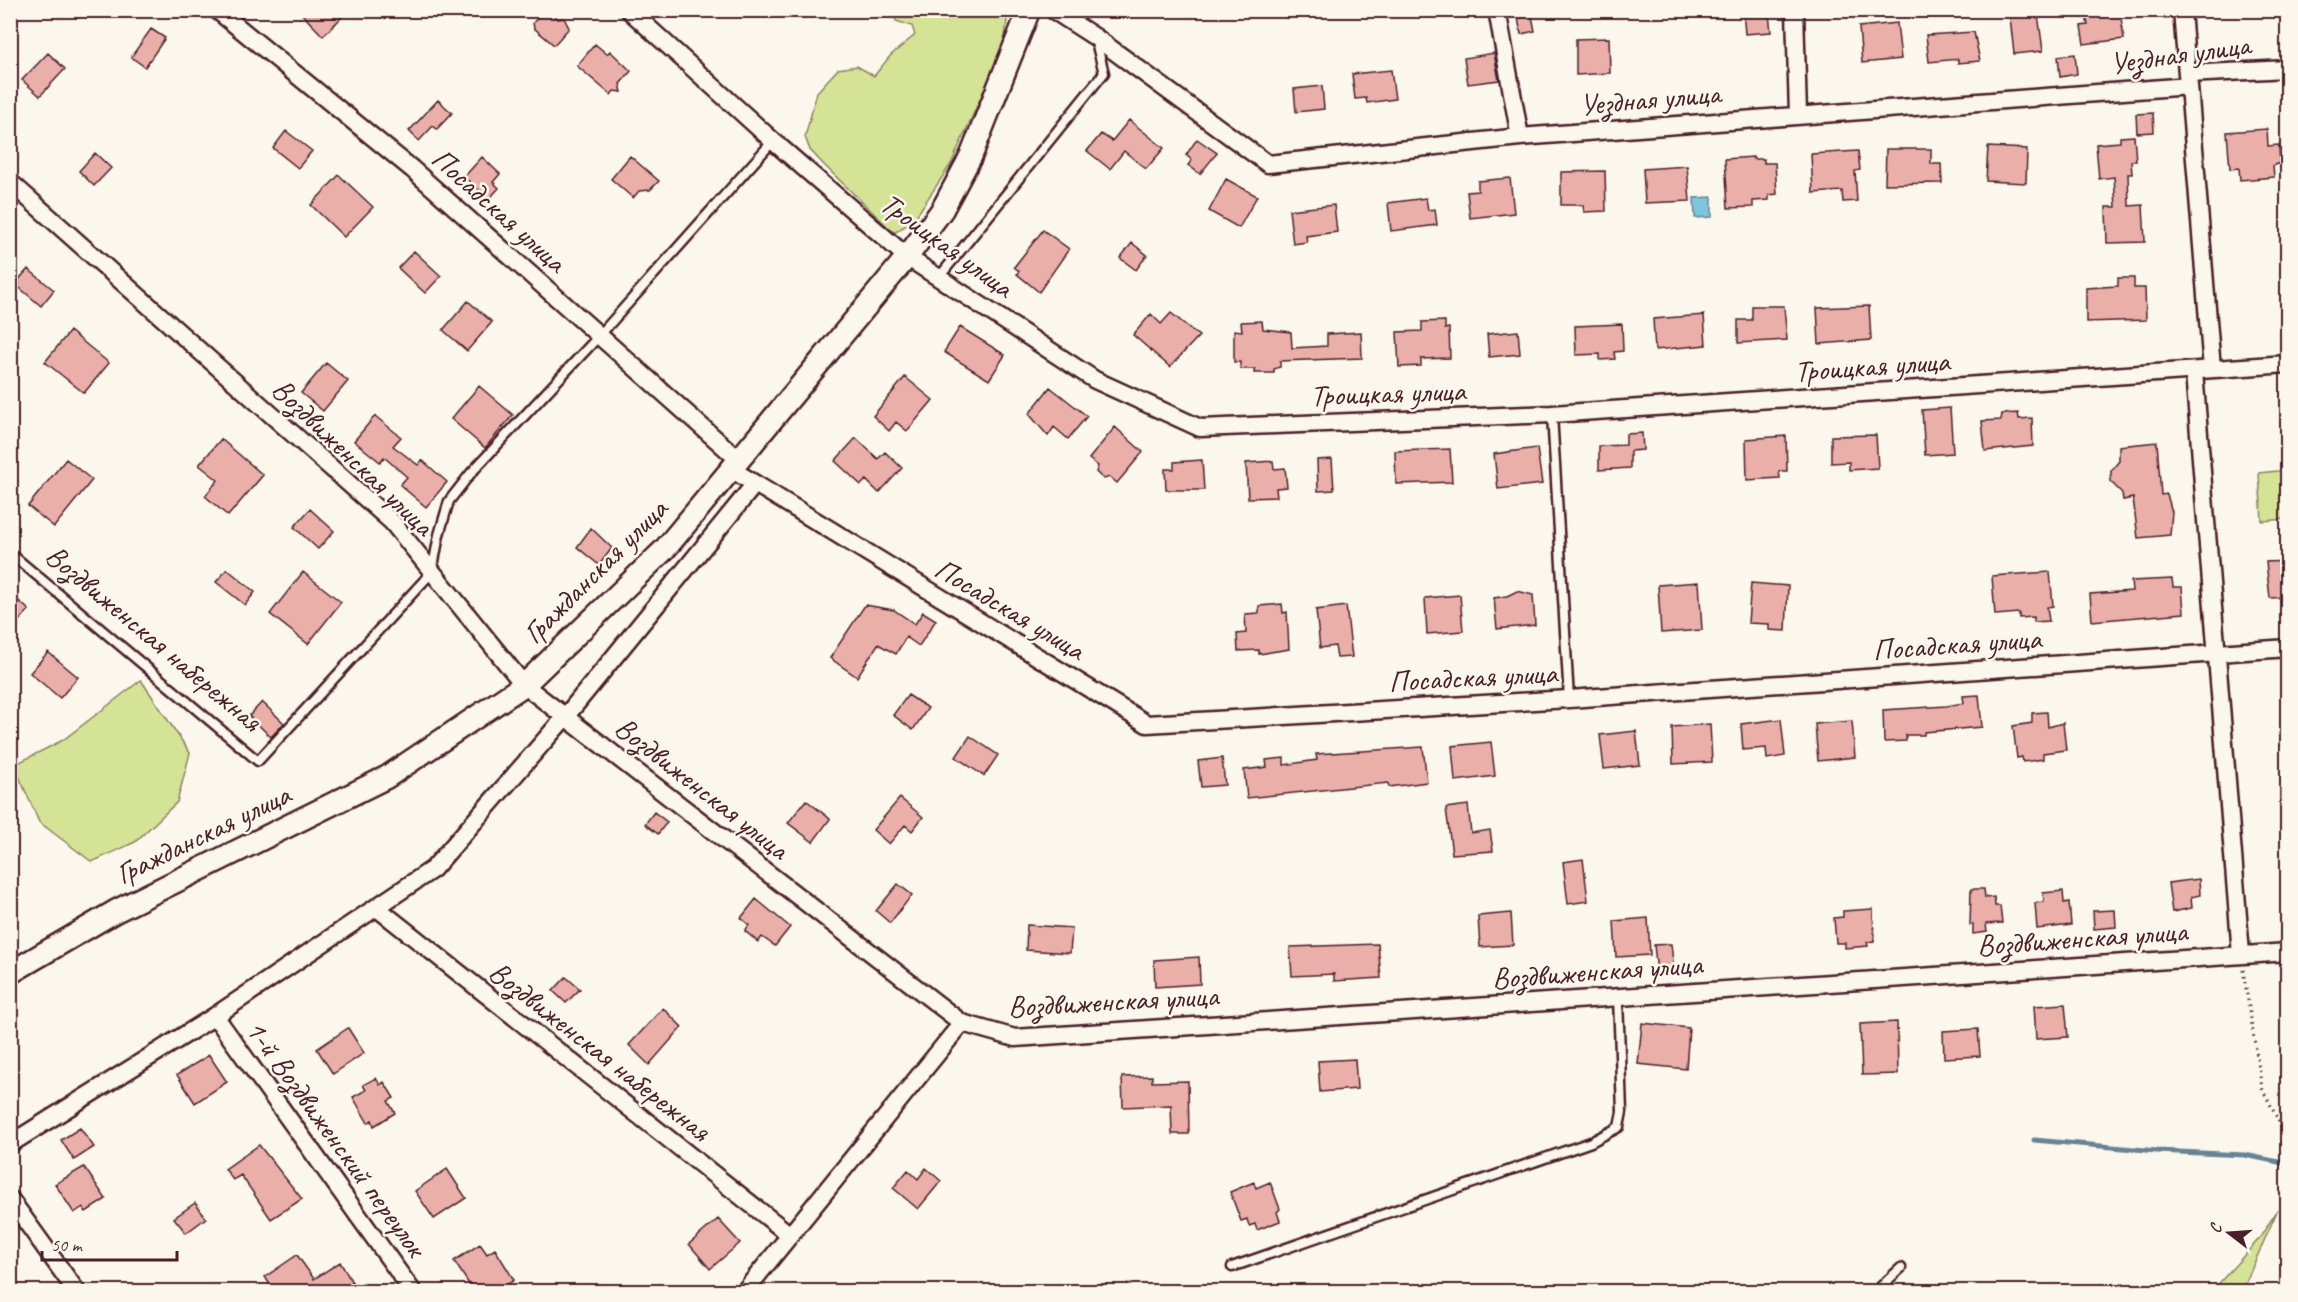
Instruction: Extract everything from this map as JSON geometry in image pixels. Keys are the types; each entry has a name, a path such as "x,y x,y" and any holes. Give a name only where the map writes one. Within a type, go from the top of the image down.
{"street":[{"name":"Посадская улица","path":"217,10 412,169 599,336 735,464 754,485 1147,724 1569,699 2288,648"},
{"name":"Троицкая улица","path":"629,10 773,141 908,257 1095,380 1200,428 1552,414 2288,364"},
{"name":"Гражданская улица","path":"10,973 116,911 387,777 524,685 665,549 908,257 942,210 971,156 1029,10"},
{"name":"Уездная улица","path":"1053,10 1095,37 1268,164 1520,137 1798,115 2288,69"},
{"path":"1497,10 1520,137"},
{"path":"1795,10 1798,115"},
{"path":"2182,10 2212,369"},
{"name":"Воздвиженская улица","path":"10,182 392,522 524,685 962,1023 1015,1038 2288,952"},
{"path":"2194,372 2241,954"},
{"path":"10,1144 215,1016 433,869 566,716 754,485"},
{"name":"Воздвиженская набережная","path":"377,908 790,1235"},
{"name":"1-й Воздвиженский переулок","path":"215,1016 413,1292"},
{"path":"744,1292 962,1023"},
{"path":"10,1199 77,1292"}],"lane":[{"path":"940,276 1104,73 1095,37"},
{"path":"432,572 439,535 449,501 471,473 599,336 773,141"},
{"path":"1552,414 1569,699"},
{"name":"Воздвиженская набережная","path":"10,553 258,762 432,572"},
{"path":"1232,1267 1591,1142 1619,1127 1622,1112 1618,997"},
{"path":"1875,1292 1900,1268"}],"path":[{"path":"2241,954 2262,1088 2288,1140"}],"green space":[{"path":"893,11 1008,11 1005,38 996,63 951,164 913,221 894,233 810,150 805,137 817,92 838,69 857,66 874,76 891,55 915,35 912,26 896,21"},
{"path":"2287,470 2287,519 2262,521 2259,473"},
{"path":"141,680 190,753 177,802 135,842 92,862 39,822 14,765 63,740"},
{"path":"2278,1209 2242,1291 2212,1291 2259,1239"}],"water":[{"path":"1712,197 1712,217 1695,218 1694,198"}],"building":[{"path":"298,10 349,10 323,36"},
{"path":"544,10 549,10 558,19 564,18 569,28 554,45 534,28 533,23"},
{"path":"1743,10 1759,10 1760,15 1769,14 1771,32 1745,34"},
{"path":"2120,11 2124,39 2084,44 2081,26 2088,25 2086,16"},
{"path":"2038,14 2043,51 2014,54 2010,17"},
{"path":"1532,16 1535,31 1521,34 1518,18"},
{"path":"1897,23 1901,59 1862,63 1859,27"},
{"path":"151,29 165,38 145,67 131,57"},
{"path":"1974,32 1980,61 1958,63 1958,59 1929,62 1926,35"},
{"path":"1609,38 1610,73 1576,75 1576,39"},
{"path":"595,44 607,54 610,51 631,71 620,84 622,92 614,91 611,95 577,66"},
{"path":"48,53 65,69 40,96 22,80"},
{"path":"1494,53 1499,80 1468,84 1464,58"},
{"path":"2075,54 2077,74 2060,77 2058,56"},
{"path":"1391,70 1395,99 1367,103 1366,98 1355,99 1352,74"},
{"path":"1322,86 1324,109 1296,112 1294,89"},
{"path":"438,100 452,113 437,129 433,126 419,141 409,131"},
{"path":"2153,113 2154,132 2137,133 2136,114"},
{"path":"1129,120 1164,148 1146,169 1124,151 1110,169 1087,151 1101,134 1112,141"},
{"path":"2267,129 2268,146 2279,145 2280,163 2273,166 2274,177 2240,180 2239,168 2230,169 2227,132"},
{"path":"286,131 312,151 298,168 273,148"},
{"path":"2134,136 2136,161 2131,161 2132,174 2128,174 2129,206 2143,205 2145,242 2107,243 2106,207 2116,207 2114,177 2099,179 2096,144 2120,142 2120,137"},
{"path":"1197,139 1217,153 1200,174 1188,165 1192,160 1186,155"},
{"path":"1988,147 2027,149 2026,183 1986,181"},
{"path":"1886,149 1931,149 1931,164 1941,164 1942,183 1885,184"},
{"path":"1858,151 1860,170 1855,171 1857,201 1843,202 1842,191 1813,193 1811,154"},
{"path":"95,153 111,168 94,186 79,171"},
{"path":"630,156 659,181 650,190 639,191 633,198 611,179"},
{"path":"482,157 500,174 493,182 499,188 489,199 464,177"},
{"path":"1753,157 1753,159 1764,159 1764,163 1775,163 1777,194 1769,195 1769,200 1753,201 1753,207 1728,208 1725,159"},
{"path":"1687,166 1690,201 1645,203 1643,169"},
{"path":"1605,171 1606,211 1584,212 1583,205 1561,205 1561,172"},
{"path":"339,175 373,207 344,237 311,205"},
{"path":"1510,178 1514,213 1470,218 1467,192 1478,191 1478,181"},
{"path":"1226,179 1257,196 1239,228 1209,211"},
{"path":"1426,198 1428,210 1435,209 1437,225 1391,231 1388,203"},
{"path":"1334,205 1337,232 1306,236 1307,242 1293,244 1289,210"},
{"path":"1043,230 1069,249 1039,292 1017,274 1019,271 1014,267"},
{"path":"1132,243 1147,255 1136,270 1120,258"},
{"path":"414,251 441,276 425,293 398,268"},
{"path":"28,269 54,290 41,306 15,284"},
{"path":"2118,278 2134,278 2134,288 2145,288 2146,320 2086,322 2086,288 2118,286"},
{"path":"468,301 492,322 467,351 443,330"},
{"path":"1752,306 1784,306 1787,340 1738,343 1738,320 1752,320"},
{"path":"1869,306 1871,340 1819,344 1817,308"},
{"path":"1171,313 1199,336 1170,367 1133,335 1151,314 1161,324"},
{"path":"1704,315 1706,345 1655,350 1653,319"},
{"path":"1262,321 1263,329 1291,332 1292,348 1327,346 1327,334 1361,332 1362,358 1280,361 1280,367 1274,369 1274,373 1254,373 1255,369 1240,369 1240,362 1234,362 1234,330 1242,331 1241,322"},
{"path":"1445,321 1445,329 1449,328 1450,358 1421,359 1421,366 1399,367 1397,332 1422,331 1422,322"},
{"path":"1622,324 1623,351 1614,352 1615,359 1600,360 1600,354 1576,355 1575,326"},
{"path":"960,327 1005,355 989,380 944,352"},
{"path":"70,331 109,363 84,393 45,362"},
{"path":"1518,331 1520,354 1489,357 1487,334"},
{"path":"326,363 348,381 323,411 301,393"},
{"path":"905,377 933,400 907,431 896,422 889,431 873,416"},
{"path":"479,386 513,415 485,448 451,419"},
{"path":"1050,387 1087,416 1068,439 1054,427 1048,436 1029,414"},
{"path":"1950,408 1953,453 1925,455 1922,410"},
{"path":"2018,413 2019,419 2032,418 2033,446 1985,451 1982,421 2001,420 2002,414"},
{"path":"375,416 401,437 393,446 418,465 422,460 447,482 426,507 400,485 407,477 384,457 380,462 354,441"},
{"path":"1115,427 1143,452 1117,483 1110,477 1104,479 1100,476 1096,472 1098,466 1089,459"},
{"path":"1642,433 1643,450 1630,451 1630,468 1599,470 1599,446 1626,445 1626,434"},
{"path":"1876,435 1878,468 1849,470 1849,462 1831,463 1831,436"},
{"path":"1786,436 1787,471 1779,471 1780,478 1747,480 1746,439"},
{"path":"856,438 878,459 885,452 902,468 879,493 866,480 861,485 835,461"},
{"path":"221,439 263,475 228,516 205,496 218,480 199,465"},
{"path":"2157,442 2161,495 2167,494 2172,512 2170,535 2138,538 2133,498 2123,500 2122,493 2111,482 2111,471 2119,461 2119,446"},
{"path":"1537,448 1542,484 1498,489 1494,454"},
{"path":"1450,449 1452,482 1396,484 1395,451"},
{"path":"66,459 92,480 54,527 28,506"},
{"path":"1332,459 1334,490 1318,491 1317,460"},
{"path":"1202,460 1204,490 1166,490 1165,469 1174,469 1174,462"},
{"path":"1273,461 1274,469 1285,468 1287,487 1276,488 1277,497 1248,498 1246,463"},
{"path":"310,509 334,531 318,549 294,527"},
{"path":"591,528 612,548 599,565 577,547"},
{"path":"2288,561 2288,597 2270,598 2266,562"},
{"path":"227,569 255,592 245,605 216,582"},
{"path":"303,572 341,602 308,644 270,614"},
{"path":"2050,572 2053,606 2047,607 2049,621 2034,622 2034,617 2019,618 2019,613 1995,615 1992,576"},
{"path":"2172,579 2173,587 2182,587 2184,613 2092,621 2090,594 2132,591 2131,581"},
{"path":"1699,582 1702,630 1661,633 1658,585"},
{"path":"1751,583 1788,586 1786,631 1769,630 1769,624 1748,623"},
{"path":"1517,591 1533,595 1535,625 1497,629 1494,598 1507,596"},
{"path":"10,593 29,610 10,630"},
{"path":"1460,595 1463,631 1427,634 1425,598"},
{"path":"1282,604 1283,613 1287,612 1289,649 1259,654 1259,650 1238,651 1237,634 1246,633 1245,614 1259,613 1259,606"},
{"path":"865,605 894,610 915,624 923,612 936,620 919,646 906,637 896,654 878,644 857,677 830,658"},
{"path":"1346,606 1352,657 1337,658 1335,646 1320,648 1316,610"},
{"path":"48,652 78,677 60,698 30,673"},
{"path":"908,695 928,708 913,730 893,715"},
{"path":"1979,695 1982,727 1924,732 1924,735 1906,735 1906,741 1884,742 1883,710 1947,706 1964,703 1963,696"},
{"path":"262,702 284,723 271,737 249,716"},
{"path":"2047,712 2048,727 2063,723 2066,750 2043,753 2043,759 2023,762 2022,757 2017,758 2013,726 2032,723 2032,713"},
{"path":"1781,719 1785,756 1767,759 1766,748 1743,750 1741,724"},
{"path":"1852,721 1855,757 1818,761 1815,724"},
{"path":"1710,724 1712,762 1673,764 1672,727"},
{"path":"1636,731 1640,765 1604,769 1600,735"},
{"path":"970,736 998,755 984,776 956,757"},
{"path":"1491,742 1495,776 1455,781 1452,746"},
{"path":"1423,747 1427,782 1389,787 1388,783 1247,798 1244,770 1267,767 1266,760 1284,758 1284,765 1317,760 1316,754"},
{"path":"1222,758 1225,785 1201,787 1198,761"},
{"path":"900,798 923,817 912,831 905,825 889,844 873,830"},
{"path":"806,800 830,819 813,842 788,823"},
{"path":"1468,805 1471,833 1490,830 1493,851 1452,854 1446,808"},
{"path":"654,812 667,822 658,834 645,824"},
{"path":"1583,859 1588,901 1568,904 1563,862"},
{"path":"2199,879 2200,895 2191,897 2192,908 2172,912 2168,883"},
{"path":"898,884 912,895 890,923 876,911"},
{"path":"1971,889 1984,889 1985,898 1994,897 1995,906 2000,906 2002,923 1986,924 1987,932 1973,934 1973,925 1970,925"},
{"path":"2063,891 2064,903 2069,902 2071,925 2037,929 2035,903 2044,902 2043,893"},
{"path":"756,899 790,927 775,946 762,937 758,942 745,931 749,925 741,918"},
{"path":"1873,909 1874,941 1867,942 1868,946 1845,948 1845,943 1836,943 1834,918 1843,917 1843,911"},
{"path":"2115,910 2116,927 2094,929 2093,911"},
{"path":"1511,913 1513,945 1480,947 1478,916"},
{"path":"1648,918 1650,955 1616,957 1614,921"},
{"path":"1027,925 1072,928 1070,953 1026,950"},
{"path":"1378,944 1381,978 1334,981 1334,974 1292,976 1290,947"},
{"path":"1671,944 1674,971 1657,972 1654,945"},
{"path":"1199,957 1200,984 1155,987 1154,960"},
{"path":"566,977 580,989 566,1003 553,991"},
{"path":"2065,1004 2068,1037 2036,1039 2034,1006"},
{"path":"663,1008 682,1027 649,1065 629,1045"},
{"path":"1897,1022 1898,1074 1862,1075 1860,1024"},
{"path":"1642,1023 1689,1028 1686,1069 1638,1064"},
{"path":"348,1028 364,1053 333,1074 317,1049"},
{"path":"1978,1029 1980,1056 1944,1058 1943,1031"},
{"path":"209,1055 227,1082 195,1103 177,1075"},
{"path":"1355,1059 1357,1089 1320,1092 1318,1061"},
{"path":"1152,1076 1152,1082 1188,1081 1189,1134 1172,1134 1171,1105 1123,1107 1122,1077"},
{"path":"376,1078 380,1085 384,1082 394,1098 388,1101 395,1113 374,1126 372,1120 368,1123 353,1097 366,1090 363,1085"},
{"path":"80,1128 94,1147 74,1160 61,1140"},
{"path":"259,1145 302,1199 271,1219 241,1175 233,1180 225,1169"},
{"path":"84,1167 106,1199 86,1212 83,1207 74,1213 55,1184"},
{"path":"926,1168 941,1181 918,1209 893,1188 908,1170 918,1179"},
{"path":"447,1169 466,1198 434,1219 415,1191"},
{"path":"1254,1182 1256,1188 1270,1182 1280,1209 1277,1212 1280,1221 1257,1230 1255,1224 1249,1226 1247,1219 1241,1221 1230,1192"},
{"path":"195,1203 206,1218 186,1233 174,1218"},
{"path":"718,1219 740,1243 710,1269 689,1244"},
{"path":"480,1244 487,1254 495,1249 514,1280 496,1292 474,1292 454,1261"},
{"path":"297,1255 314,1279 340,1262 358,1292 275,1292 265,1277"}],"waterway":[{"path":"2034,1140 2157,1151 2245,1155 2288,1164"}]}
